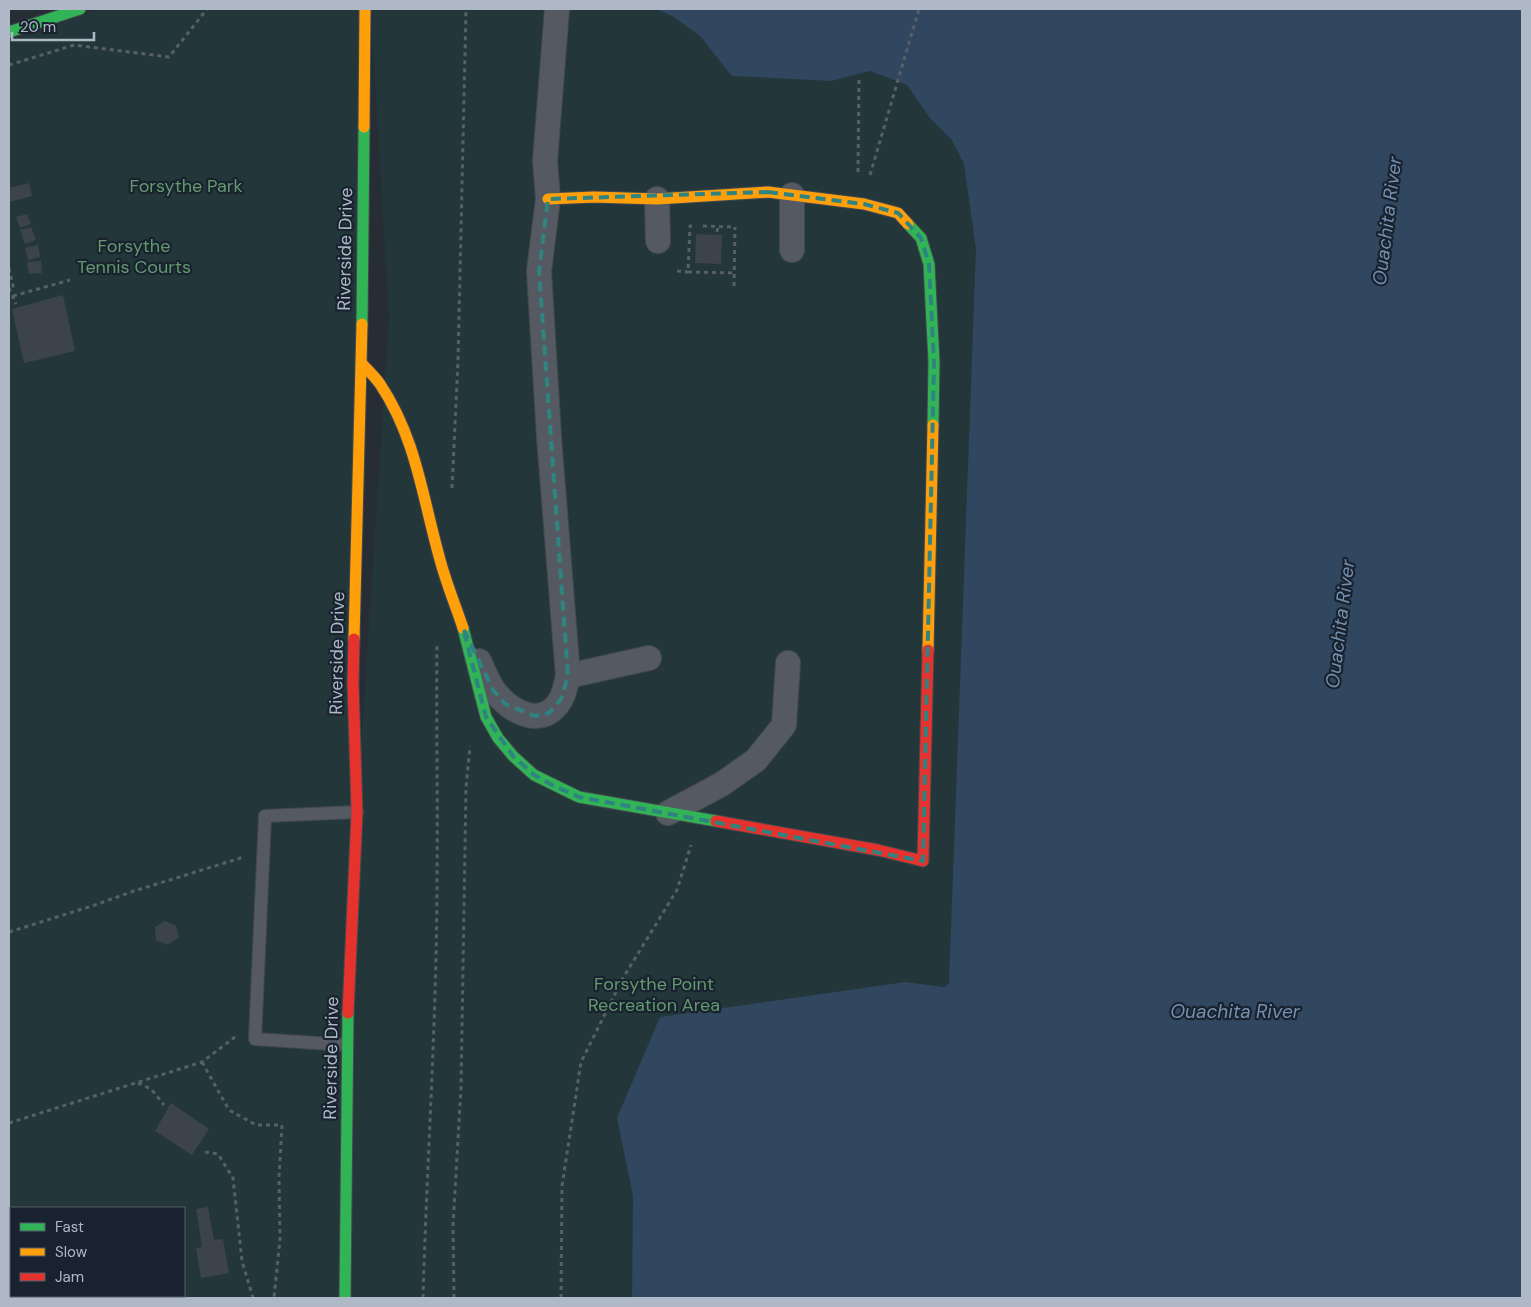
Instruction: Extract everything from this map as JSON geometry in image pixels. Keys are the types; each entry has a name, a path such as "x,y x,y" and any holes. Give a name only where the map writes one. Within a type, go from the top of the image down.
{"street":[{"path":"9,32 80,9"},
{"name":"Riverside Drive","path":"345,1298 348,1045 357,812 353,684 362,364 365,9"},
{"path":"462,628 494,690 506,704 518,712 534,716 549,713 561,699 568,676 549,437 539,271 548,199 545,161 556,9"},
{"path":"362,364 379,383 409,440 439,557 462,628 486,717 498,738 513,756 534,775 579,797 878,850 923,861 934,362 930,264 921,238 898,213 864,204 768,192 657,199 594,197 548,199"},
{"path":"792,195 792,250"},
{"path":"657,199 658,240"},
{"path":"568,676 649,658"},
{"path":"668,814 722,784 756,760 784,725 788,664"}],"lane":[{"path":"348,1045 254,1039 265,816 357,812"}],"path":[{"path":"9,65 74,45 169,57 208,9"},
{"path":"451,492 458,361 466,9"},
{"path":"870,175 919,9"},
{"path":"858,172 859,77"},
{"path":"734,286 735,218"},
{"path":"688,272 690,226 735,227"},
{"path":"717,232 718,226"},
{"path":"9,268 14,286 9,288 16,304"},
{"path":"677,271 734,273"},
{"path":"13,296 70,280"},
{"path":"422,1298 432,1077 438,876 437,644"},
{"path":"454,1298 453,1225 461,1088 466,788 471,743"},
{"path":"562,1298 562,1186 580,1062 623,978 677,890 699,818"},
{"path":"9,932 218,864 263,852"},
{"path":"9,1123 202,1062 256,1021"},
{"path":"202,1062 229,1110 256,1125 282,1125 279,1177 280,1239 274,1298"},
{"path":"137,1083 151,1089 164,1105"},
{"path":"205,1152 218,1154 233,1178 242,1262 253,1298"}],"highlighted area":[{"path":"768,192 864,204 898,213 921,238 929,264 934,362 923,861 579,797 554,786 534,775 513,756 486,717 463,628 493,690 505,704 535,716 549,713 561,699 568,676 539,271 548,199"}],"green space":[{"name":"Forsythe Point Recreation Area","path":"100,9 365,9 357,812 389,318 371,9 693,9 897,55 984,131 947,1298 9,1298 9,40"}],"water":[{"name":"Ouachita River","path":"656,9 1522,9 1522,1298 632,1298 633,1196 617,1118 660,1017 905,982 944,987 949,983 976,249 964,164 952,140 930,118 907,85 870,71 831,81 732,76 700,36 674,17"}],"building":[{"path":"29,183 32,196 9,202 9,188"},
{"path":"27,214 31,224 20,228 16,217"},
{"path":"31,227 36,240 25,244 20,230"},
{"path":"696,234 722,235 721,264 695,263"},
{"path":"38,245 40,257 28,260 25,248"},
{"path":"41,261 42,273 29,274 27,262"},
{"path":"63,295 75,351 24,363 12,309"},
{"path":"165,921 176,926 179,937 168,945 156,940 155,927"},
{"path":"171,1103 209,1129 192,1155 155,1131"},
{"path":"208,1207 214,1240 223,1239 229,1273 201,1278 196,1248 202,1247 196,1209"}],"traffic: fast":[{"path":"9,32 80,9"},
{"path":"362,324 364,127"},
{"path":"908,224 921,238 929,264 934,362 933,425"},
{"path":"463,628 486,717 498,738 513,756 534,775 579,797 716,821"},
{"path":"345,1298 348,1013"}],"traffic: slow":[{"path":"364,127 365,9"},
{"path":"548,199 594,197 657,199 768,192 864,204 898,213 908,224"},
{"path":"354,639 362,324"},
{"path":"362,364 380,384 402,425 417,467 441,565 463,628"},
{"path":"928,650 933,425"}],"traffic: jam":[{"path":"348,1013 357,812 353,684 354,639"},
{"path":"716,821 878,850 923,861 928,650"}],"park label":[{"name":"Forsythe Park","path":"186,186"},
{"name":"Forsythe Tennis Courts","path":"134,256"}]}
